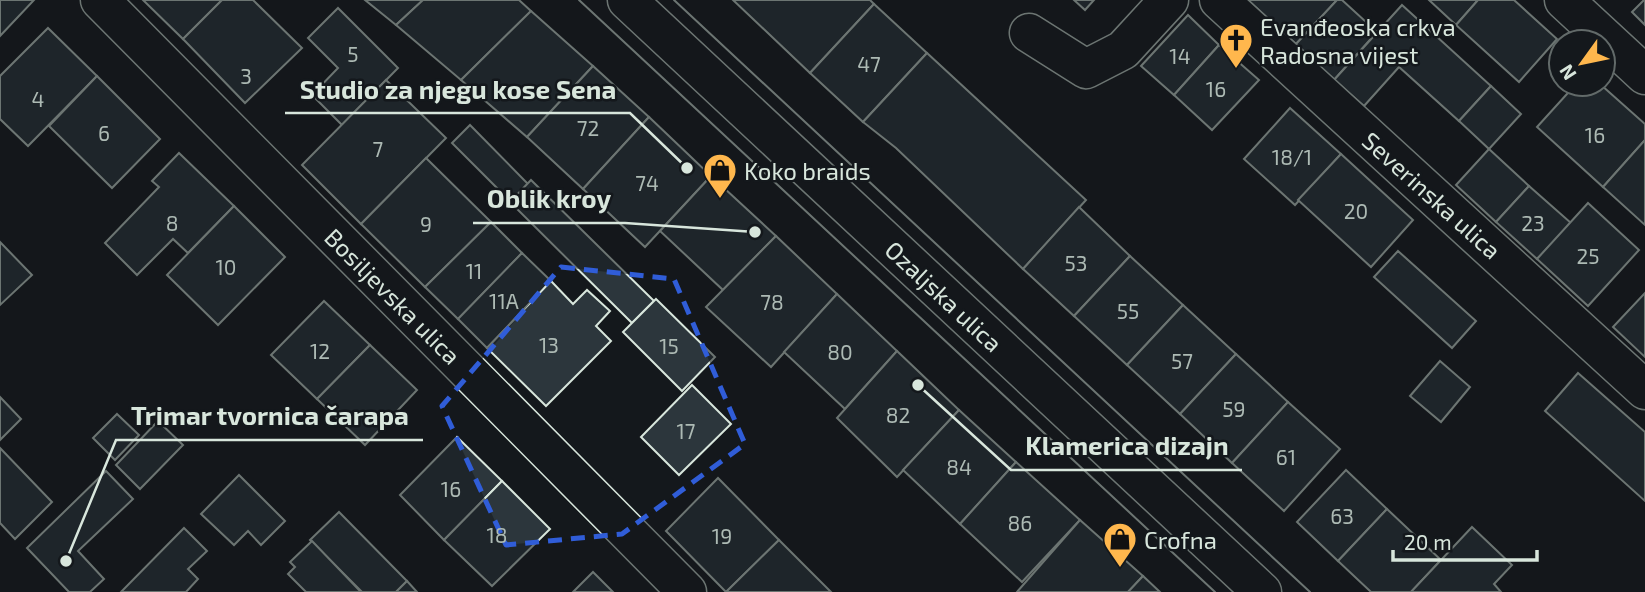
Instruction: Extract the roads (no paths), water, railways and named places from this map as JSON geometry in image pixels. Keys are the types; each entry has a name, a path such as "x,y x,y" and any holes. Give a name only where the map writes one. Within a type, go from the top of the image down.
{"street":[{"name":"Bosiljevska ulica","path":"100,0 687,592"},
{"name":"Ozaljska ulica","path":"626,0 1262,592"},
{"path":"1029,33 1086,69 1123,50 1169,0"},
{"name":"Severinska ulica","path":"1219,0 1645,390"},
{"path":"1564,0 1645,75"}],"tram line":[{"path":"579,0 1215,592"},
{"path":"674,0 1310,592"}],"place":[{"name":"Evanđeoska crkva Radosna vijest","path":"1236,70"},
{"name":"Studio za njegu kose Sena","path":"687,168"},
{"name":"Koko braids","path":"720,200"},
{"name":"Oblik kroy","path":"755,232"},
{"name":"Klamerica dizajn","path":"918,385"},
{"name":"Trimar tvornica čarapa","path":"66,561"},
{"name":"Crofna","path":"1120,569"}]}
